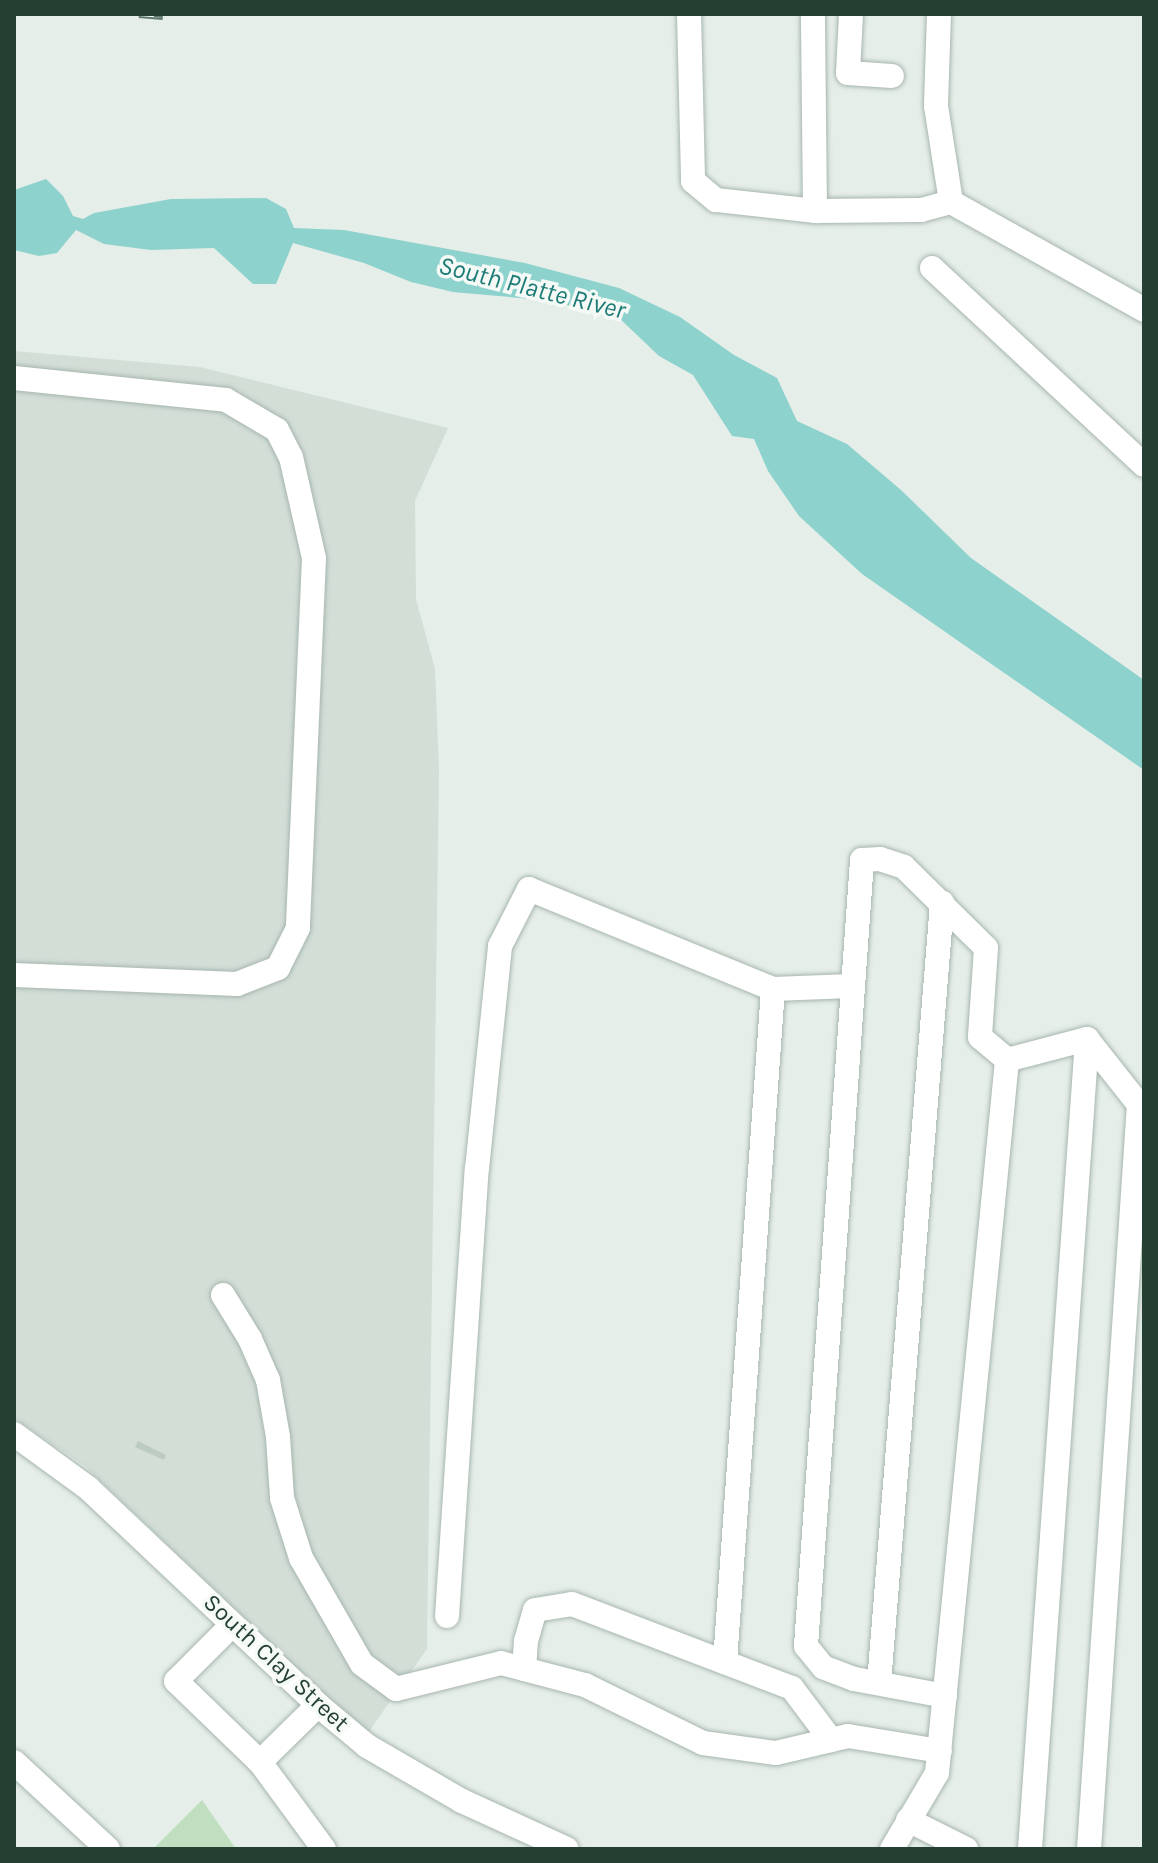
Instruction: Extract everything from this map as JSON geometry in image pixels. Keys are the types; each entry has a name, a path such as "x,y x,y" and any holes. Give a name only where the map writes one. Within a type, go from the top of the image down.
{"street":[{"path":"689,14 693,181 716,200 815,211 921,210 951,202 1144,310"},
{"path":"813,14 815,211"},
{"path":"851,14 848,73 892,76"},
{"path":"939,14 936,106 951,202"},
{"path":"932,268 1144,465"},
{"path":"14,378 226,400 277,430 291,457 314,558 298,928 278,968 237,984 14,975"},
{"path":"945,1696 879,1683 823,1667 806,1646 862,860 880,859 904,867 986,948 980,1037 1007,1060"},
{"path":"447,1616 477,1169 500,946 529,889 773,989 851,986"},
{"path":"879,1683 942,903"},
{"path":"725,1662 773,989"},
{"path":"1007,1060 1087,1039"},
{"path":"1087,1039 1141,1108 1089,1849"},
{"path":"1030,1849 1087,1039"},
{"path":"892,1849 937,1773 1007,1060"},
{"path":"223,1295 250,1339 268,1380 278,1437 282,1498 301,1558 362,1664 396,1689 501,1663 585,1685 703,1743 776,1753 848,1736 940,1751"},
{"name":"South Clay Street","path":"14,1434 88,1488 318,1705 367,1746 413,1776 567,1849"},
{"path":"524,1669 526,1641 535,1610 572,1604 792,1688 831,1740"},
{"path":"232,1625 176,1681 260,1762 324,1849"},
{"path":"792,1688 823,1667"},
{"path":"260,1762 318,1705"},
{"path":"14,1762 108,1849"},
{"path":"908,1820 966,1849"}],"shaded area":[{"path":"14,351 200,367 448,428 415,501 416,599 435,669 439,769 427,1649 367,1734 85,1466 14,1418"}],"green space":[{"path":"202,1800 236,1849 153,1849"}],"water":[{"name":"South Platte River","path":"46,179 63,196 73,216 83,219 94,213 171,199 266,198 286,209 294,228 344,230 525,263 619,288 680,317 734,355 777,378 797,421 847,444 901,490 971,558 1144,680 1144,770 862,574 799,516 768,471 754,439 732,436 693,375 659,356 616,315 542,300 453,292 411,282 364,263 293,243 276,284 253,284 214,248 151,250 104,244 76,230 57,253 39,256 14,250 14,190"}],"building":[{"path":"138,1441 166,1455 164,1460 135,1447"}],"railway":[{"path":"139,14 163,16"}]}
